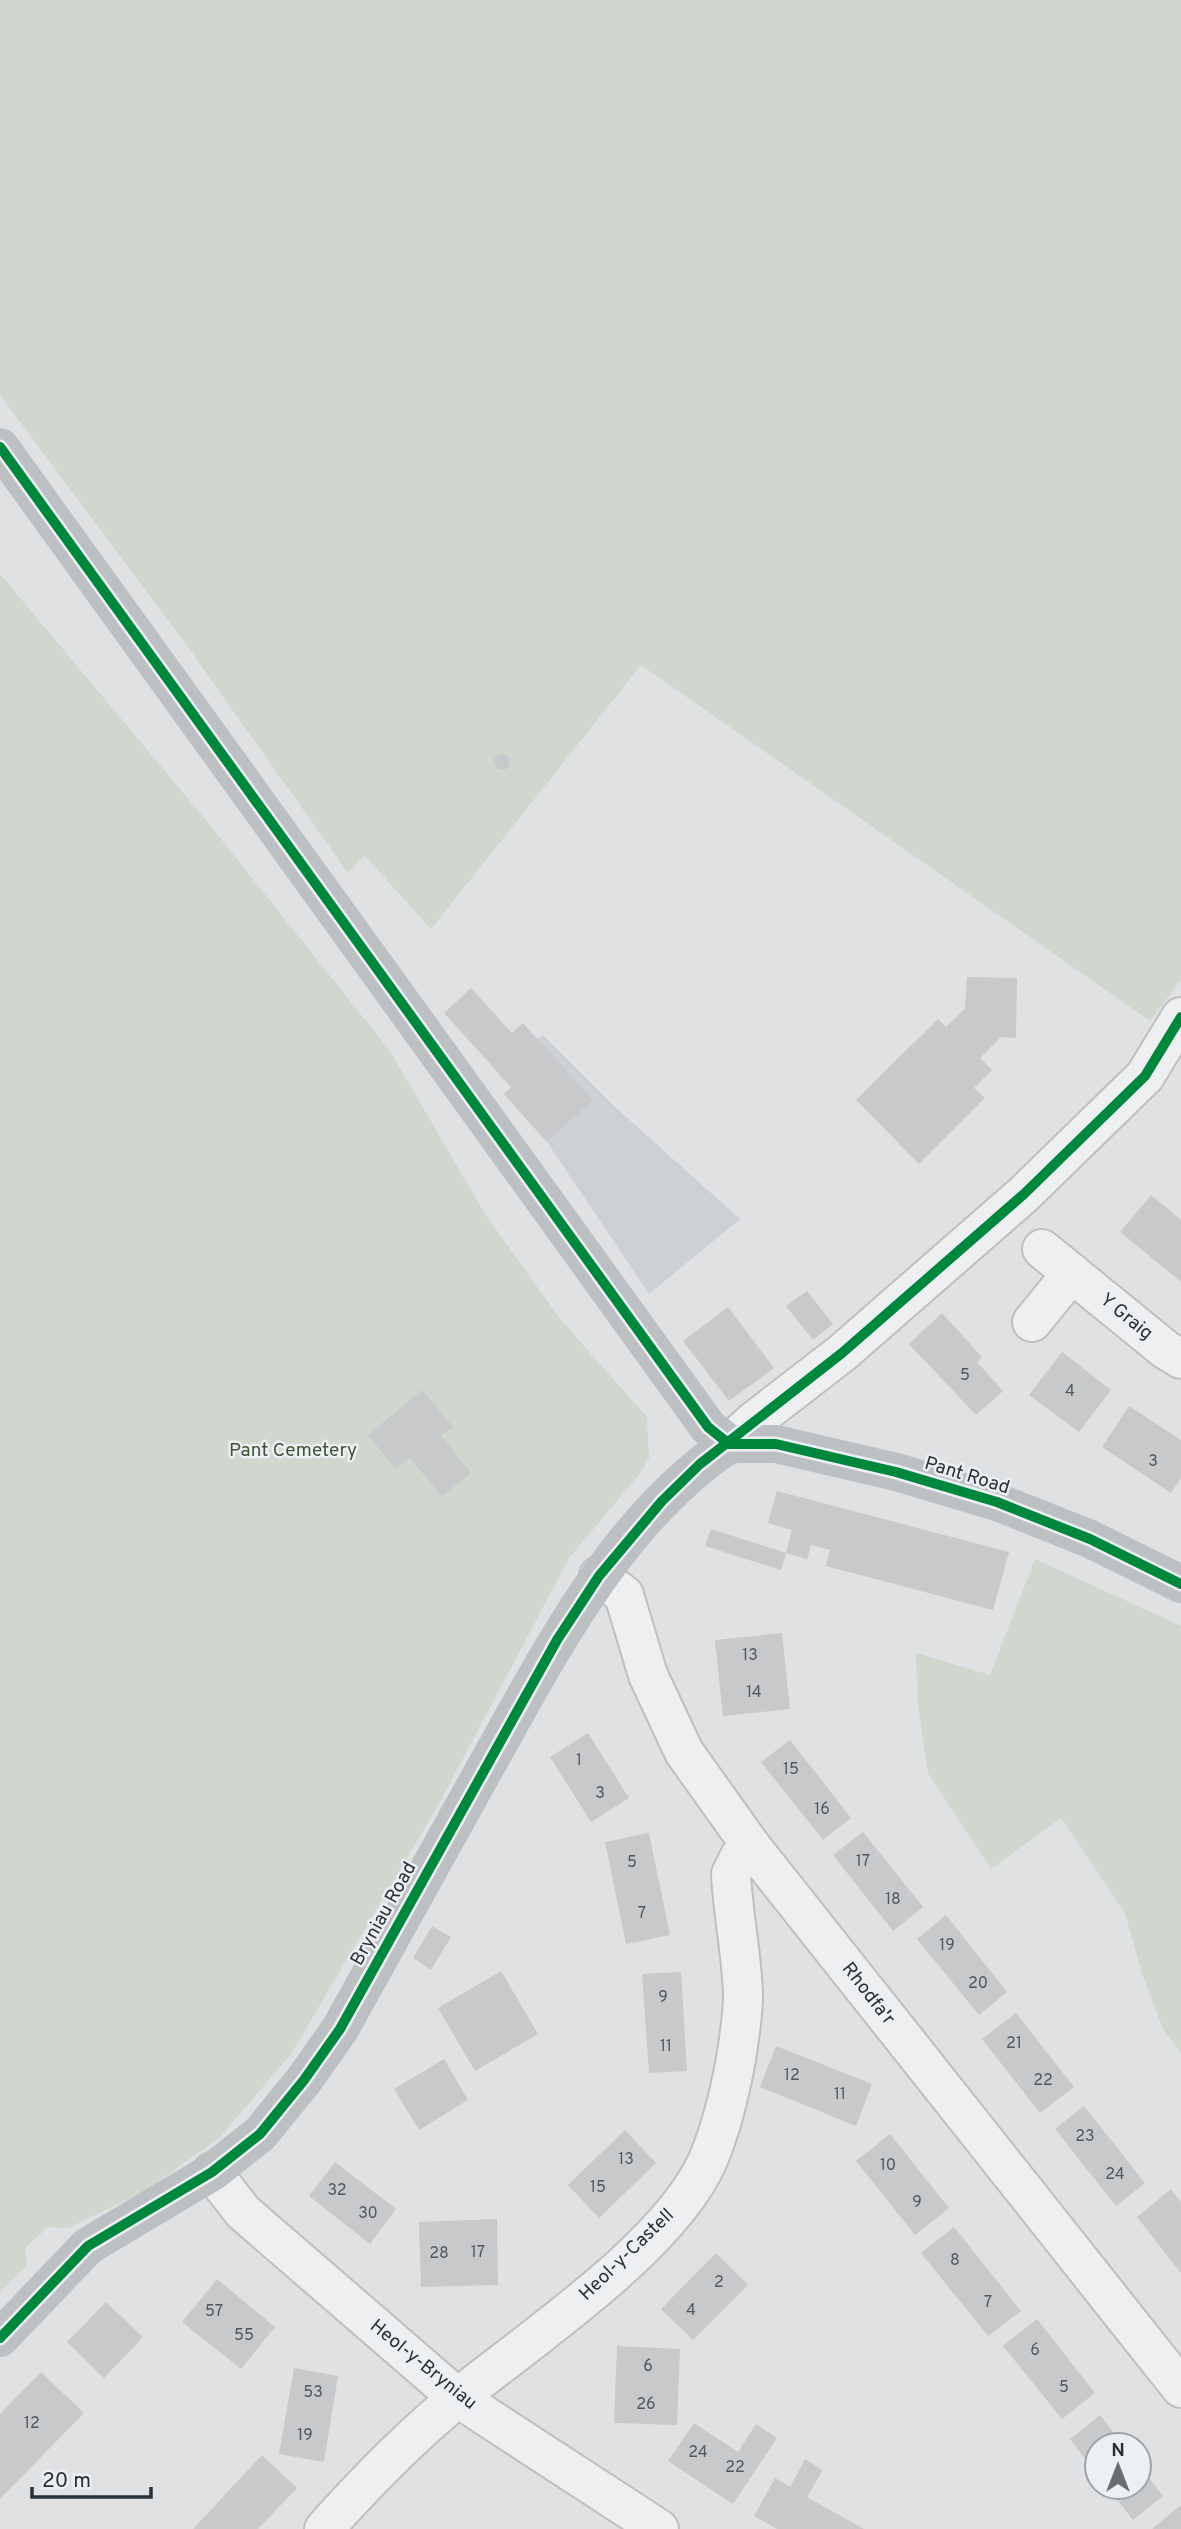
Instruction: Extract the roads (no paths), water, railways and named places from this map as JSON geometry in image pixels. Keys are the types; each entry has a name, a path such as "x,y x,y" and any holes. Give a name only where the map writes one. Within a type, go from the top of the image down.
{"street":[{"path":"0,447 708,1427 729,1444 754,1420 842,1353 1024,1194 1145,1076 1181,1017"},
{"name":"Y Graig","path":"1042,1250 1166,1350 1181,1359"},
{"path":"1032,1322 1072,1273"},
{"name":"Bryniau Road","path":"0,2338 88,2246 212,2172 260,2134 304,2080 340,2029 557,1640 599,1576 662,1502 700,1464 729,1444"},
{"name":"Pant Road","path":"729,1444 776,1444 896,1472 997,1502 1090,1539 1181,1584"},
{"name":"Rhodfa'r","path":"599,1576 624,1595 648,1675 684,1752 751,1846 1181,2388"},
{"name":"Heol-y-Castell","path":"324,2529 360,2489 458,2398 601,2284 645,2243 676,2210 707,2162 722,2117 736,2059 743,1996 731,1874 740,1856 751,1846"},
{"name":"Heol-y-Bryniau","path":"212,2172 243,2213 458,2398 659,2529"}],"park label":[{"name":"Pant Cemetery","path":"293,1451"}]}
